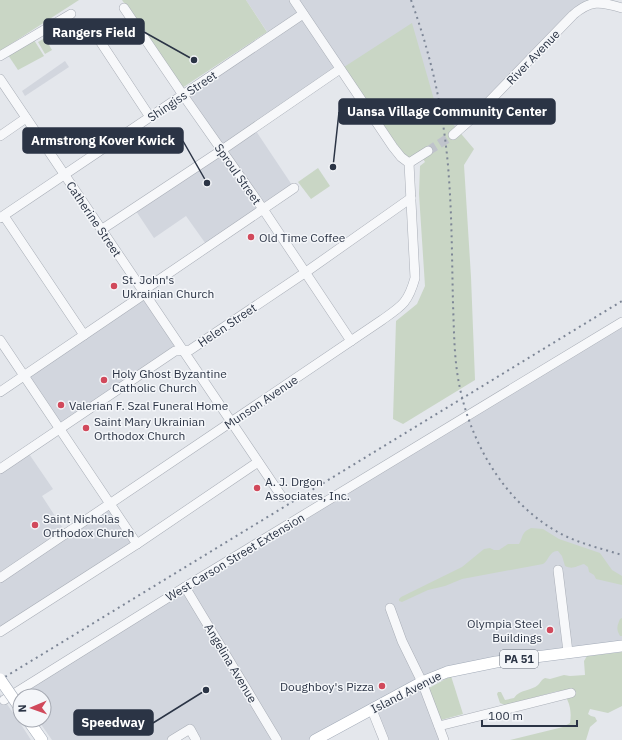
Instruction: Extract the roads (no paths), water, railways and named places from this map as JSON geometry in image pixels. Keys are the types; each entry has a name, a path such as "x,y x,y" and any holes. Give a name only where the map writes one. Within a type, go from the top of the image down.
{"main road":[{"name":"Island Avenue","path":"315,740 422,682 452,670 496,662 622,646"},
{"path":"0,678 12,696"},
{"path":"34,728 42,740"}],"street":[{"path":"294,0 393,147 401,157 409,163"},
{"name":"River Avenue","path":"453,135 478,113 573,15 584,6 590,3 601,2 622,8"},
{"name":"Sproul Street","path":"124,8 306,272 351,341"},
{"path":"0,56 71,14"},
{"name":"Shingiss Street","path":"2,217 303,14"},
{"path":"92,29 150,117"},
{"path":"101,230 222,150 340,69"},
{"name":"Catherine Street","path":"0,79 282,497"},
{"path":"0,136 26,118"},
{"path":"409,163 428,151"},
{"path":"409,163 410,198"},
{"path":"0,392 140,297 147,288 294,188"},
{"name":"Helen Street","path":"0,470 175,352 190,350 306,272 410,198"},
{"name":"Munson Avenue","path":"0,578 403,305 412,291 415,278 410,198"},
{"path":"2,217 84,335"},
{"name":"West Carson Street Extension","path":"4,700 185,587 622,322"},
{"path":"0,340 137,544"},
{"path":"0,632 137,544 258,462"},
{"path":"558,570 568,652"},
{"name":"Angelina Avenue","path":"185,587 277,740"},
{"path":"390,608 402,640 422,682 444,740"},
{"path":"439,726 571,694"},
{"path":"372,710 384,740"},
{"path":"172,740 190,729 196,740"}],"tunnel":[{"path":"428,151 453,135"}],"railway":[{"path":"411,0 425,44 441,110 450,195 456,360 463,401 470,423 479,445 490,465 504,485 519,502 537,518 556,531 572,539 622,555"},
{"path":"0,680 622,301"}],"place":[{"name":"Rangers Field","path":"194,60"},
{"name":"Uansa Village Community Center","path":"333,167"},
{"name":"Armstrong Kover Kwick","path":"207,183"},
{"name":"Old Time Coffee","path":"251,237"},
{"name":"St. John's Ukrainian Church","path":"114,286"},
{"name":"Holy Ghost Byzantine Catholic Church","path":"104,380"},
{"name":"Valerian F. Szal Funeral Home","path":"61,405"},
{"name":"Saint Mary Ukrainian Orthodox Church","path":"86,428"},
{"name":"A. J. Drgon Associates, Inc.","path":"257,488"},
{"name":"Saint Nicholas Orthodox Church","path":"35,525"},
{"name":"Olympia Steel Buildings","path":"550,630"},
{"name":"Doughboy's Pizza","path":"382,686"},
{"name":"Speedway","path":"206,690"}]}
